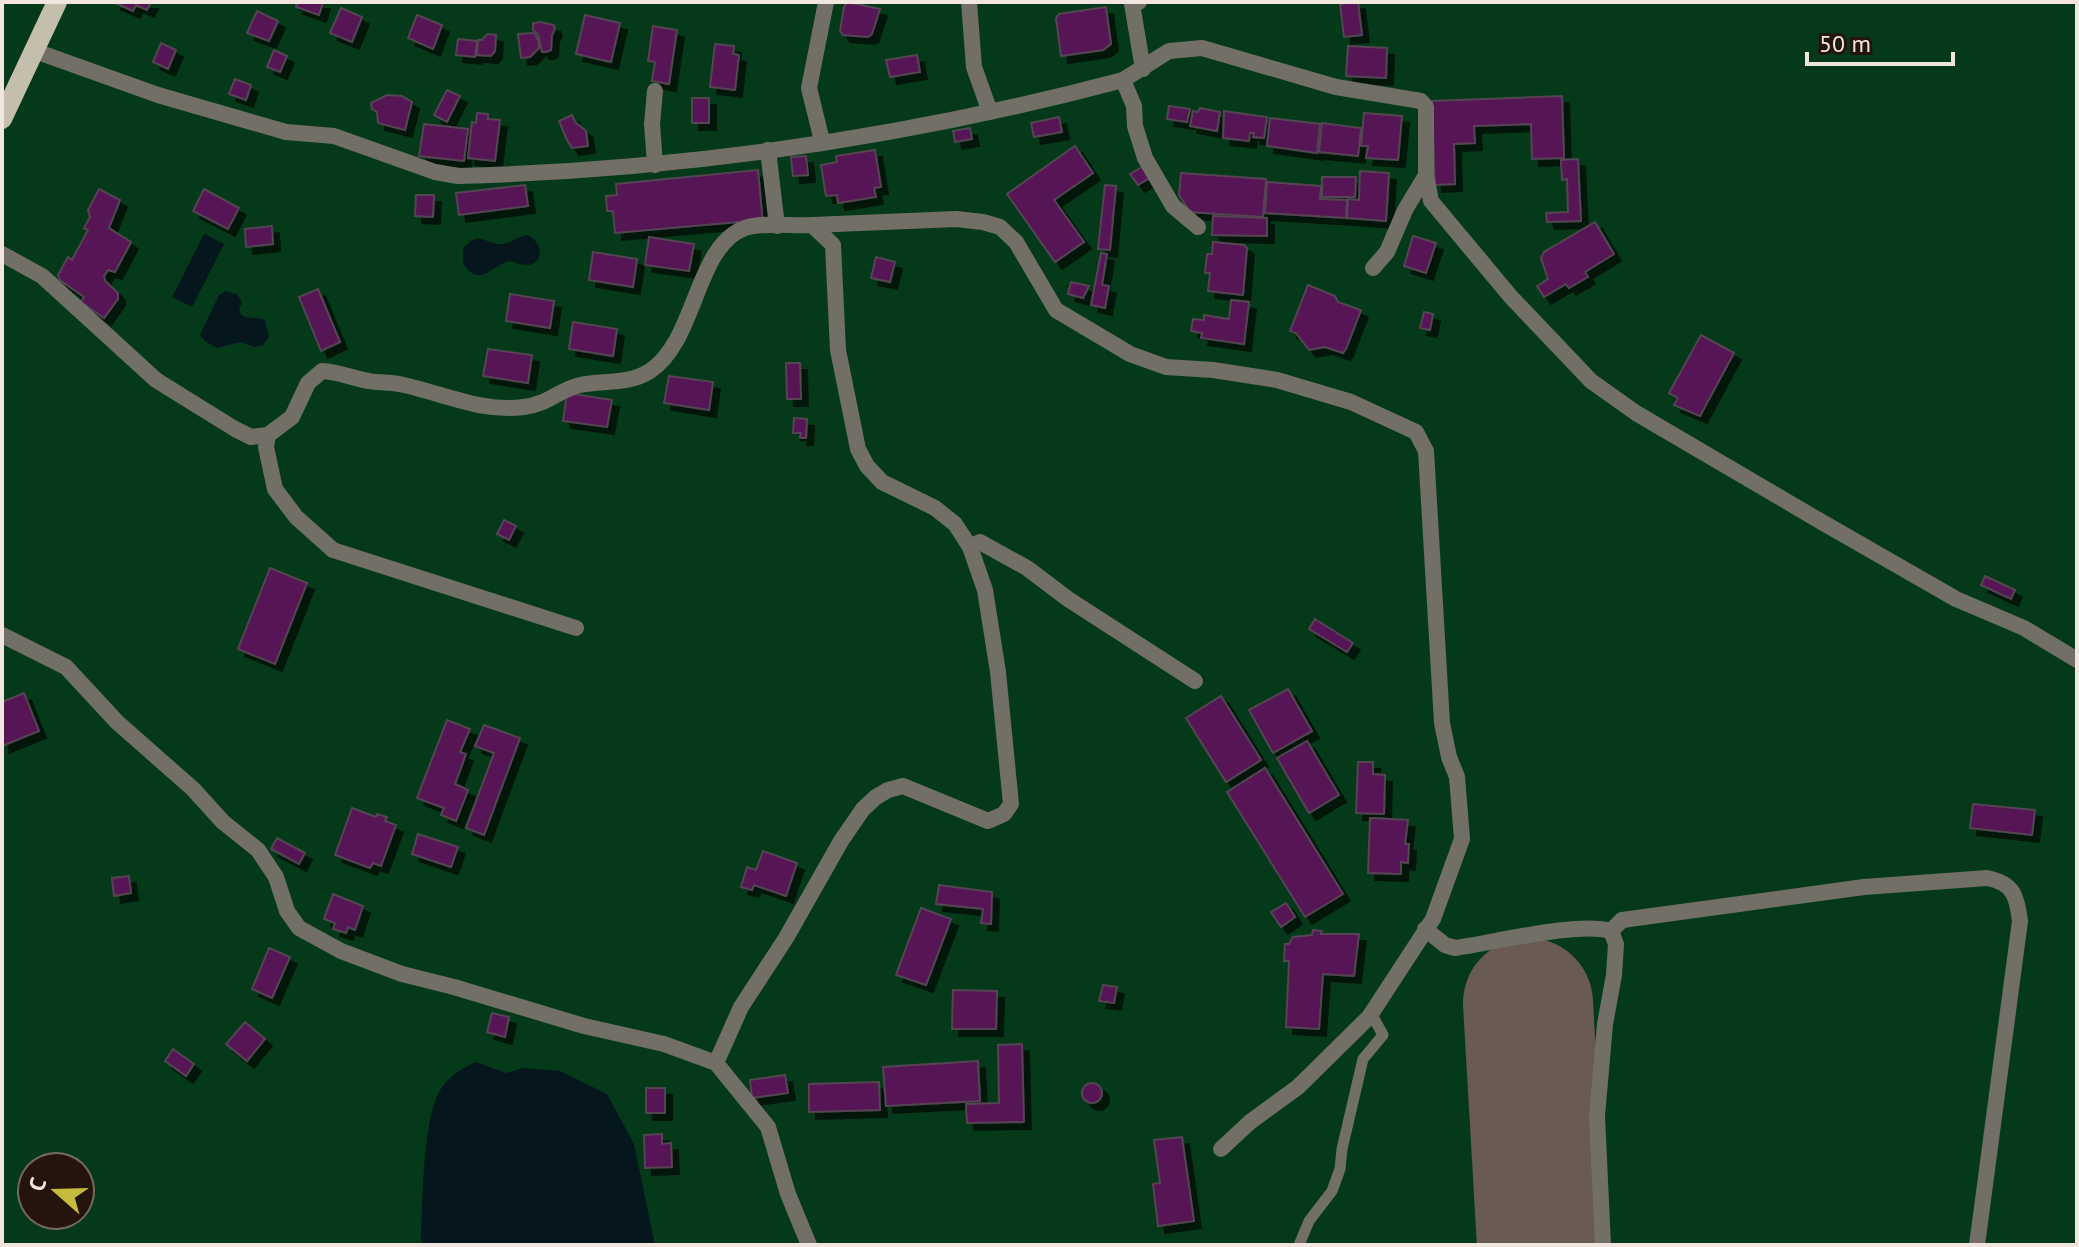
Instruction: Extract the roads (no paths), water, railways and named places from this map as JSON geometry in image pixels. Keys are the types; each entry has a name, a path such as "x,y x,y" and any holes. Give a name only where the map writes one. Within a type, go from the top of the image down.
{"main road":[{"path":"2,119 9,88 35,51 57,2"}],"street":[{"path":"822,141 809,88 826,2"},
{"path":"969,2 974,67 990,112"},
{"path":"1134,3 1143,69"},
{"path":"35,51 158,95 286,132 334,136 435,172 458,176 655,165 822,141 990,112 1123,80 1169,51 1202,48 1336,87 1421,101 1426,107 1426,175 1431,201 1464,243 1591,381 1636,413 1820,521 1956,599 2024,628 2077,660"},
{"path":"1123,80 1134,106 1135,126 1145,158 1173,206 1198,227"},
{"path":"655,91 652,124 655,165"},
{"path":"768,150 777,226"},
{"path":"1373,268 1387,252 1405,210 1426,175"},
{"path":"2,254 42,276 156,380 251,437 268,435 292,417 308,383 322,371 399,384 492,407 523,407 549,402 561,392 580,385 627,381 650,371 673,349 714,256 730,235 748,227 956,219 983,222 1000,227 1016,242 1056,310 1078,326 1130,354 1166,367 1213,370 1277,380 1351,402 1416,432 1426,451 1442,723 1457,777 1462,839 1444,893 1425,929 1371,1013 1298,1087 1250,1122 1221,1149"},
{"path":"716,1063 741,1007 786,938 841,841 863,809 876,797 903,786 988,821 1004,814 1011,804 998,672 985,590 970,547 955,524 935,508 882,482 867,466 858,449 838,350 833,245 812,225"},
{"path":"268,435 266,447 275,489 296,517 333,550 576,628"},
{"path":"970,547 980,542 1027,568 1080,607 1195,681"},
{"path":"2,635 66,667 117,722 193,789 223,822 258,850 276,877 287,911 299,928 341,951 402,974 584,1026 664,1044 716,1063 768,1127 788,1194 809,1245"},
{"path":"1611,931 1622,920 1864,887 1987,878 2008,887 2017,898 2020,921 1977,1245"},
{"path":"1425,929 1445,945 1455,948 1563,930 1602,928 1611,931"},
{"path":"1603,1245 1597,1116 1605,1024 1615,960 1616,944 1611,931"}],"lane":[{"path":"1299,1245 1309,1221 1332,1191 1340,1169 1363,1059 1383,1035 1371,1013"}]}
